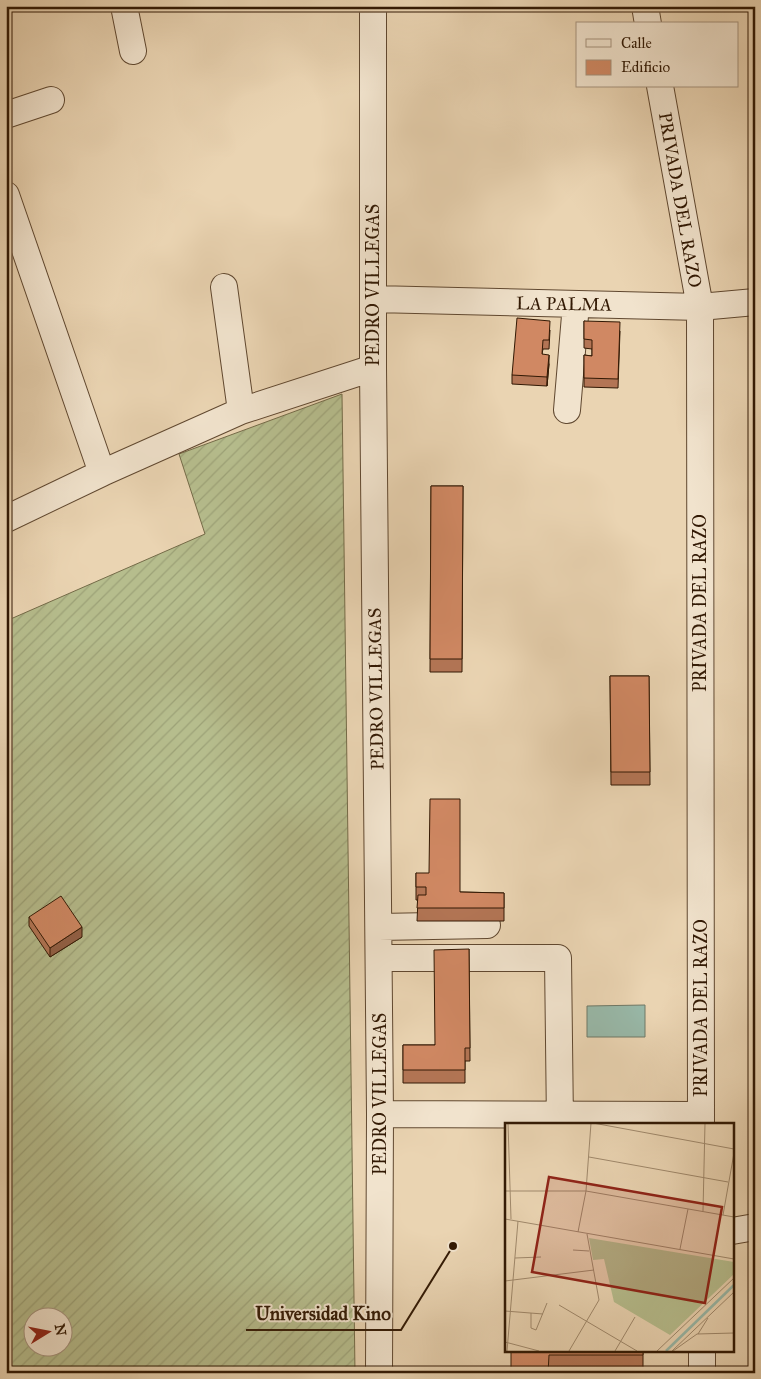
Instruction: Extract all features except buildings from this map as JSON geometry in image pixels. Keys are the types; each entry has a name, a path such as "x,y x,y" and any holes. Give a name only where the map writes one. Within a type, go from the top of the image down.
{"street":[{"path":"124,6 133,51"},
{"name":"PEDRO VILLEGAS","path":"373,6 373,368 379,958 380,1373"},
{"path":"645,6 648,22"},
{"name":"PRIVADA DEL RAZO","path":"660,88 700,307 701,1119"},
{"path":"6,115 51,100"},
{"path":"6,195 102,473"},
{"path":"224,287 241,411"},
{"name":"LA PALMA","path":"374,299 700,307 755,302"},
{"path":"568,410 576,304"},
{"path":"6,519 102,473 241,411 373,368"},
{"path":"378,927 487,925"},
{"path":"379,958 558,958 560,1119"},
{"path":"380,1114 560,1119 701,1119"},
{"path":"734,1230 755,1227"},
{"path":"702,1352 702,1373"}],"green space":[{"path":"342,394 355,1373 6,1373 6,621 205,534 179,454"}],"shaded area":[{"path":"645,1005 645,1037 587,1037 587,1006"}],"place":[{"name":"Universidad Kino","path":"453,1246"}]}
